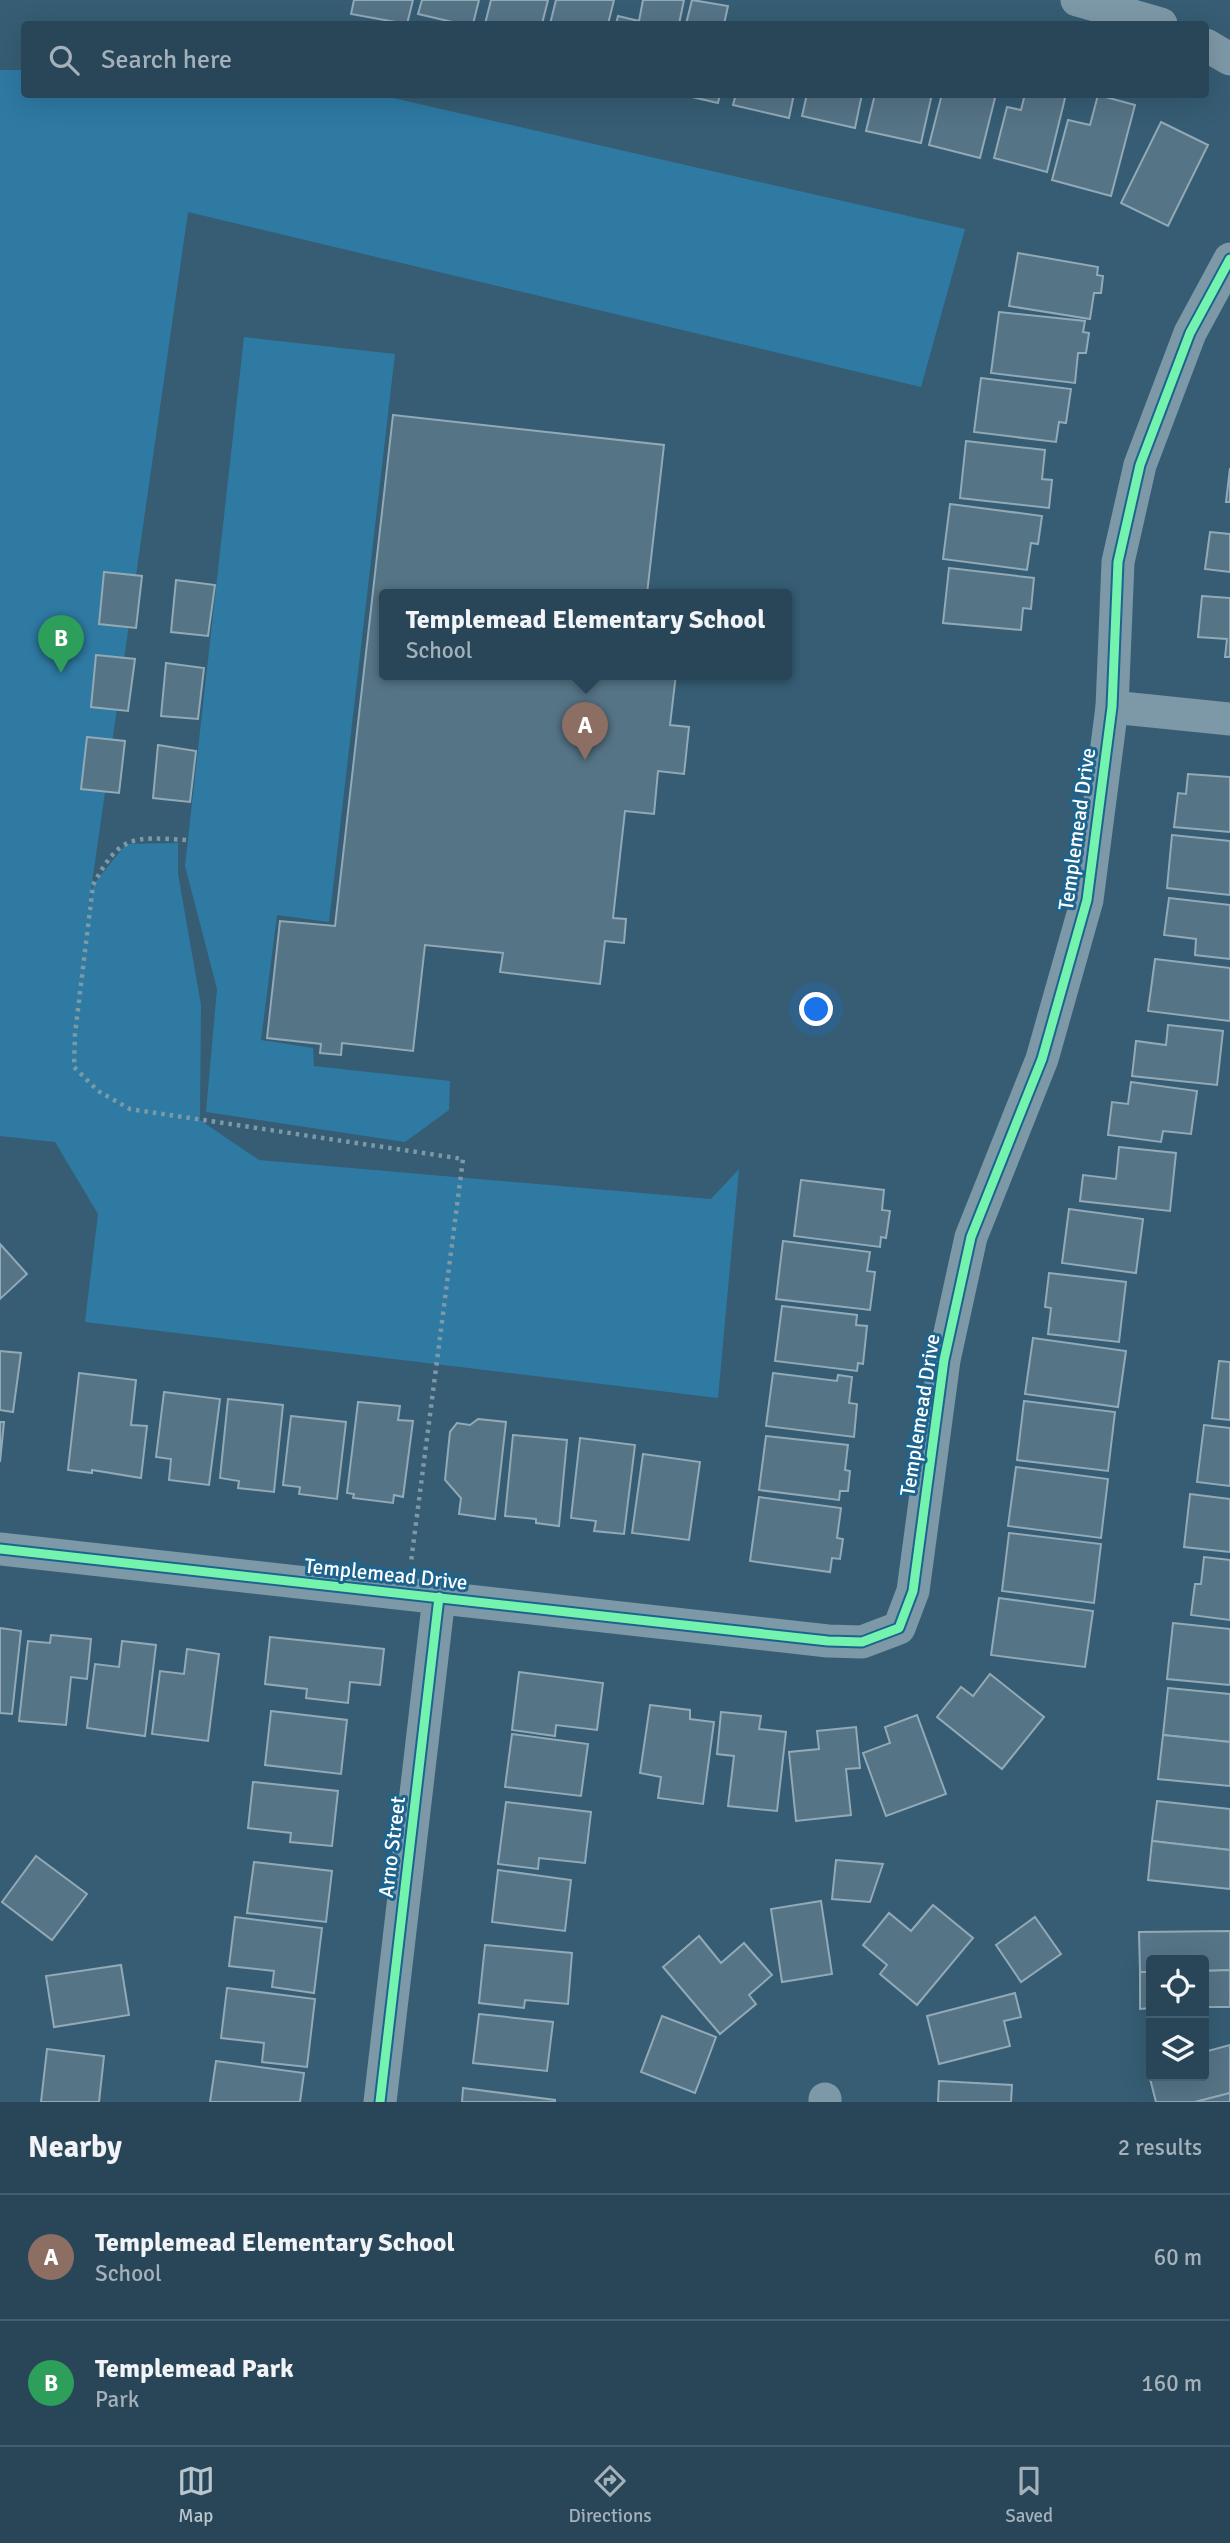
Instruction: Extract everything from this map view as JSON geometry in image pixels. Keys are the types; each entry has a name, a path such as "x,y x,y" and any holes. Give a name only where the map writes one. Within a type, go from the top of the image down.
{"street":[{"path":"1077,0 1150,21"},
{"path":"1209,47 1230,59"},
{"name":"Templemead Drive","path":"0,1549 828,1641 862,1642 898,1628 913,1591 944,1360 971,1237 1042,1059 1087,900 1112,706 1118,562 1140,465 1190,333 1230,259"},
{"path":"1112,706 1230,719"},
{"name":"Arno Street","path":"380,2102 439,1597"}],"path":[{"path":"186,840 141,837 126,844 116,850 103,866 93,885 75,1034 74,1067 98,1091 130,1109 463,1159 407,1593"}],"shaded area":[{"path":"0,70 21,70 21,98 393,98 965,229 921,387 188,212 87,918 93,885 126,844 178,843 178,874 201,1005 200,1120 259,1160 711,1199 739,1169 718,1398 85,1322 98,1214 55,1142 0,1136"},
{"path":"244,337 395,354 329,922 277,915 261,1040 313,1048 314,1066 450,1081 449,1110 405,1142 206,1112 217,989 185,866"}],"building":[{"path":"354,0 413,0 408,21 390,21 351,14"},
{"path":"422,0 479,0 474,21 448,21 418,14"},
{"path":"491,0 548,0 543,21 486,21"},
{"path":"556,0 614,0 609,21 551,21"},
{"path":"643,0 684,0 680,21 639,21"},
{"path":"692,0 728,6 725,21 687,21"},
{"path":"618,16 639,21 617,21"},
{"path":"696,98 719,98 718,103"},
{"path":"735,98 793,98 789,118 733,105"},
{"path":"806,98 861,98 855,128 802,116"},
{"path":"874,98 931,98 921,143 866,131"},
{"path":"941,98 995,98 980,158 929,145"},
{"path":"1024,98 1065,98 1047,172 994,158 1007,107 1021,110"},
{"path":"1097,98 1109,98 1135,105 1111,196 1052,180 1068,120 1090,125"},
{"path":"1161,122 1208,145 1168,226 1121,203"},
{"path":"1018,253 1098,267 1097,275 1103,276 1101,293 1094,293 1090,319 1009,306"},
{"path":"999,312 1085,321 1083,332 1089,333 1086,353 1078,353 1075,383 991,373"},
{"path":"981,378 1071,389 1066,423 1059,422 1056,442 974,432"},
{"path":"393,415 664,445 648,589 379,589 379,680 675,680 670,725 689,727 684,774 658,771 654,814 625,811 613,918 626,919 624,943 605,941 600,984 500,972 503,953 425,945 413,1051 342,1043 341,1055 320,1053 321,1044 267,1038 280,921 335,926"},
{"path":"966,441 1045,450 1042,479 1052,480 1049,508 960,498"},
{"path":"1230,468 1230,502 1226,502"},
{"path":"950,504 1042,516 1038,544 1031,543 1027,570 943,559"},
{"path":"1210,532 1230,534 1230,572 1205,569"},
{"path":"949,568 1034,578 1031,609 1023,608 1021,630 943,623"},
{"path":"104,572 142,576 136,628 99,624"},
{"path":"176,580 215,585 208,636 171,632"},
{"path":"1202,596 1230,598 1230,657 1225,657 1227,639 1198,637"},
{"path":"96,655 135,659 128,711 91,707"},
{"path":"166,663 204,668 198,719 161,716"},
{"path":"87,737 125,741 119,793 81,789"},
{"path":"158,745 196,751 190,802 153,798"},
{"path":"1188,774 1230,777 1230,832 1174,827 1178,793 1186,794"},
{"path":"1172,835 1230,841 1230,895 1167,888"},
{"path":"1169,898 1230,905 1230,959 1195,955 1196,939 1164,935"},
{"path":"1155,959 1230,968 1230,1021 1148,1011"},
{"path":"1168,1025 1223,1031 1217,1085 1132,1076 1136,1041 1166,1045"},
{"path":"1131,1082 1197,1091 1191,1134 1163,1131 1161,1142 1108,1135 1112,1102 1128,1104"},
{"path":"1119,1147 1176,1153 1170,1211 1080,1201 1083,1175 1116,1179"},
{"path":"801,1180 884,1190 882,1210 890,1211 886,1238 881,1237 880,1247 794,1236"},
{"path":"1069,1209 1143,1219 1136,1273 1062,1263"},
{"path":"783,1241 870,1252 867,1271 875,1272 870,1310 776,1299"},
{"path":"0,1244 27,1274 0,1299"},
{"path":"1049,1273 1126,1282 1119,1342 1048,1334 1051,1308 1045,1307"},
{"path":"782,1306 857,1315 856,1325 867,1326 863,1364 858,1363 857,1371 775,1361"},
{"path":"1033,1338 1126,1351 1118,1407 1025,1394"},
{"path":"0,1351 21,1353 13,1412 0,1410"},
{"path":"1219,1361 1230,1362 1230,1420 1212,1418"},
{"path":"79,1373 136,1380 131,1425 147,1426 141,1478 92,1470 92,1473 68,1470"},
{"path":"773,1373 837,1381 838,1375 852,1377 849,1403 857,1404 854,1437 766,1426"},
{"path":"164,1392 220,1399 209,1485 169,1480 171,1459 156,1457"},
{"path":"228,1399 283,1405 274,1492 238,1488 239,1481 220,1478"},
{"path":"1024,1401 1115,1412 1108,1471 1017,1460"},
{"path":"358,1402 400,1406 398,1420 413,1421 403,1497 394,1495 393,1503 353,1498 354,1494 347,1493"},
{"path":"291,1416 346,1422 337,1499 299,1494 300,1487 283,1485"},
{"path":"478,1419 506,1422 495,1519 459,1514 461,1498 445,1480 450,1432 457,1423 470,1425"},
{"path":"0,1422 4,1422 0,1462"},
{"path":"1204,1425 1230,1428 1230,1486 1197,1482"},
{"path":"513,1435 567,1440 559,1526 536,1523 536,1519 505,1516"},
{"path":"766,1436 848,1445 845,1470 850,1471 848,1491 840,1491 839,1500 759,1490"},
{"path":"580,1438 635,1445 624,1534 594,1531 596,1521 571,1518"},
{"path":"643,1454 700,1462 689,1540 632,1533"},
{"path":"1016,1467 1108,1479 1101,1538 1008,1526"},
{"path":"1190,1494 1230,1499 1230,1552 1184,1547"},
{"path":"759,1497 841,1508 837,1538 843,1539 840,1559 832,1558 830,1572 750,1561"},
{"path":"1009,1533 1101,1544 1094,1603 1002,1591"},
{"path":"1204,1557 1230,1560 1230,1620 1191,1615 1195,1584 1201,1584"},
{"path":"999,1598 1093,1611 1085,1667 991,1655"},
{"path":"1173,1623 1230,1629 1230,1685 1167,1679"},
{"path":"0,1628 21,1631 12,1714 0,1713"},
{"path":"51,1635 91,1639 87,1679 71,1677 66,1725 19,1721 28,1641 50,1643"},
{"path":"270,1637 384,1649 380,1685 350,1682 348,1703 306,1698 307,1689 265,1684"},
{"path":"122,1641 156,1645 145,1736 87,1728 95,1664 119,1667"},
{"path":"187,1649 219,1654 208,1741 152,1734 160,1671 184,1674"},
{"path":"519,1672 603,1683 597,1730 556,1725 555,1736 512,1730"},
{"path":"990,1674 1044,1717 1002,1769 937,1717 961,1687 973,1696"},
{"path":"1168,1688 1230,1694 1230,1742 1163,1735"},
{"path":"650,1705 690,1710 690,1719 714,1722 703,1804 658,1798 661,1777 640,1773"},
{"path":"271,1711 347,1720 341,1774 265,1765"},
{"path":"721,1712 761,1716 759,1729 786,1732 777,1811 728,1806 734,1756 717,1754"},
{"path":"917,1715 946,1794 886,1816 863,1753 890,1743 885,1727"},
{"path":"856,1727 860,1768 846,1769 851,1815 796,1821 789,1752 819,1749 817,1731"},
{"path":"512,1734 588,1744 581,1796 505,1787"},
{"path":"1163,1735 1230,1742 1230,1786 1158,1779"},
{"path":"253,1782 338,1791 332,1846 290,1842 291,1833 248,1828"},
{"path":"1157,1801 1230,1809 1230,1850 1152,1841"},
{"path":"506,1802 591,1812 585,1863 539,1858 538,1869 498,1864"},
{"path":"1152,1841 1230,1850 1230,1889 1148,1880"},
{"path":"36,1856 87,1894 52,1940 2,1902"},
{"path":"836,1860 883,1864 870,1902 832,1899"},
{"path":"254,1862 332,1871 326,1922 247,1913"},
{"path":"498,1870 571,1880 565,1931 492,1922"},
{"path":"821,1901 832,1974 782,1982 771,1909"},
{"path":"933,1905 973,1938 917,2005 880,1974 887,1965 863,1945 889,1913 911,1931"},
{"path":"235,1917 322,1928 314,1993 272,1987 274,1971 229,1966"},
{"path":"1035,1917 1061,1954 1021,1982 996,1945"},
{"path":"1230,1931 1230,1970 1209,1971 1209,1955 1146,1955 1146,1972 1140,1972 1139,1932"},
{"path":"699,1936 721,1963 744,1943 772,1975 749,1995 756,2004 720,2034 663,1967"},
{"path":"485,1945 572,1953 568,2004 525,2000 524,2008 479,2003"},
{"path":"121,1965 129,2015 54,2027 46,1976"},
{"path":"1230,1970 1230,2007 1209,2007 1209,1971"},
{"path":"1140,1972 1146,1972 1146,2008 1140,2009"},
{"path":"227,1988 315,1999 307,2067 262,2062 264,2043 221,2038"},
{"path":"1015,1993 1021,2017 1004,2021 1010,2046 939,2064 927,2016"},
{"path":"479,2014 553,2022 547,2071 473,2063"},
{"path":"662,2016 716,2037 695,2093 641,2072"},
{"path":"1230,2045 1230,2093 1195,2102 1156,2102 1151,2081 1209,2081 1209,2051"},
{"path":"47,2049 104,2056 99,2102 41,2102"},
{"path":"216,2061 304,2073 300,2102 210,2102"},
{"path":"939,2081 1012,2085 1011,2102 938,2102"},
{"path":"463,2088 555,2100 555,2102 462,2102"},
{"path":"1230,2093 1230,2102 1195,2102"}],"cycle path":[{"path":"0,1549 828,1641 862,1642 899,1628 913,1591 944,1360 971,1237 1042,1059 1087,900 1112,707 1118,562 1140,465 1190,333 1230,259"},
{"path":"380,2102 439,1597"}],"place":[{"name":"Templemead Park","path":"61,673"},
{"name":"Templemead Elementary School","path":"585,760"}]}
